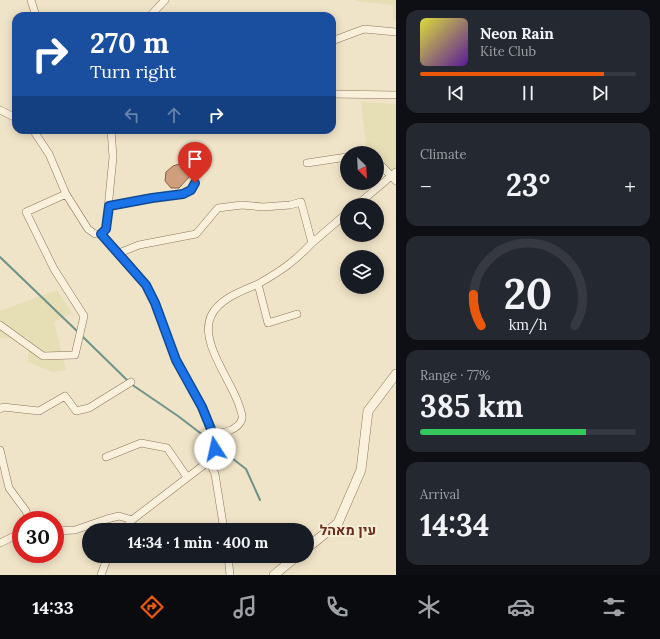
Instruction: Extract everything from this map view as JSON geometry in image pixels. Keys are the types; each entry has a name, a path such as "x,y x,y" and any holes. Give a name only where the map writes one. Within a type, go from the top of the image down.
{"street":[{"path":"31,0 35,12"},
{"path":"154,12 165,0"},
{"path":"336,40 364,29 396,32"},
{"path":"336,94 396,95"},
{"path":"0,110 12,116"},
{"path":"37,134 50,154 66,194 88,229 95,234 101,234 106,229 113,157 111,134"},
{"path":"307,163 340,158"},
{"path":"366,198 395,176 384,167"},
{"path":"109,206 183,194 191,190 195,183"},
{"path":"0,324 43,356 75,355 84,316 54,269 26,212 66,194"},
{"path":"119,253 139,245 196,234 218,208 242,205 263,207 290,205 302,202 312,243"},
{"path":"213,434 233,429 242,419 242,412 237,398 215,355 208,334 208,325 211,316 218,305 240,291 258,284 284,269 340,219"},
{"path":"101,234 146,285 157,309 176,360 202,407 213,434 215,449 209,461 130,523"},
{"path":"258,284 268,323 297,314"},
{"path":"314,542 338,523 361,470 368,411 396,374"},
{"path":"0,409 3,407 39,411 66,396 76,411 89,408 131,382"},
{"path":"106,457 141,443 167,448 187,477"},
{"path":"0,450 9,488 26,511"},
{"path":"209,461 215,474 223,523"},
{"path":"64,531 75,530 119,516 132,520"},
{"path":"0,543 12,537"},
{"path":"101,575 105,563"},
{"path":"229,563 230,575"},
{"path":"274,575 289,563"}],"shaded area":[{"path":"356,0 396,0 396,21 393,20 393,5"},
{"path":"361,102 396,104 396,168 392,171 384,162 384,146 366,146"},
{"path":"57,290 72,313 54,322 66,370 52,372 28,362 29,337 0,338 0,311"}],"building":[{"path":"182,163 188,170 190,176 179,188 171,188 165,181 166,172 173,166"}],"waterway":[{"path":"0,257 78,332"},
{"path":"81,335 128,381"},
{"path":"131,384 178,416 212,442"},
{"path":"215,445 246,469 260,500"}],"district":[{"name":"עין מאהל","path":"348,530"}],"route":[{"path":"195,183 191,190 183,194 109,206 106,229 101,234 146,285 155,303 176,360 202,407 213,434 215,449"}]}
